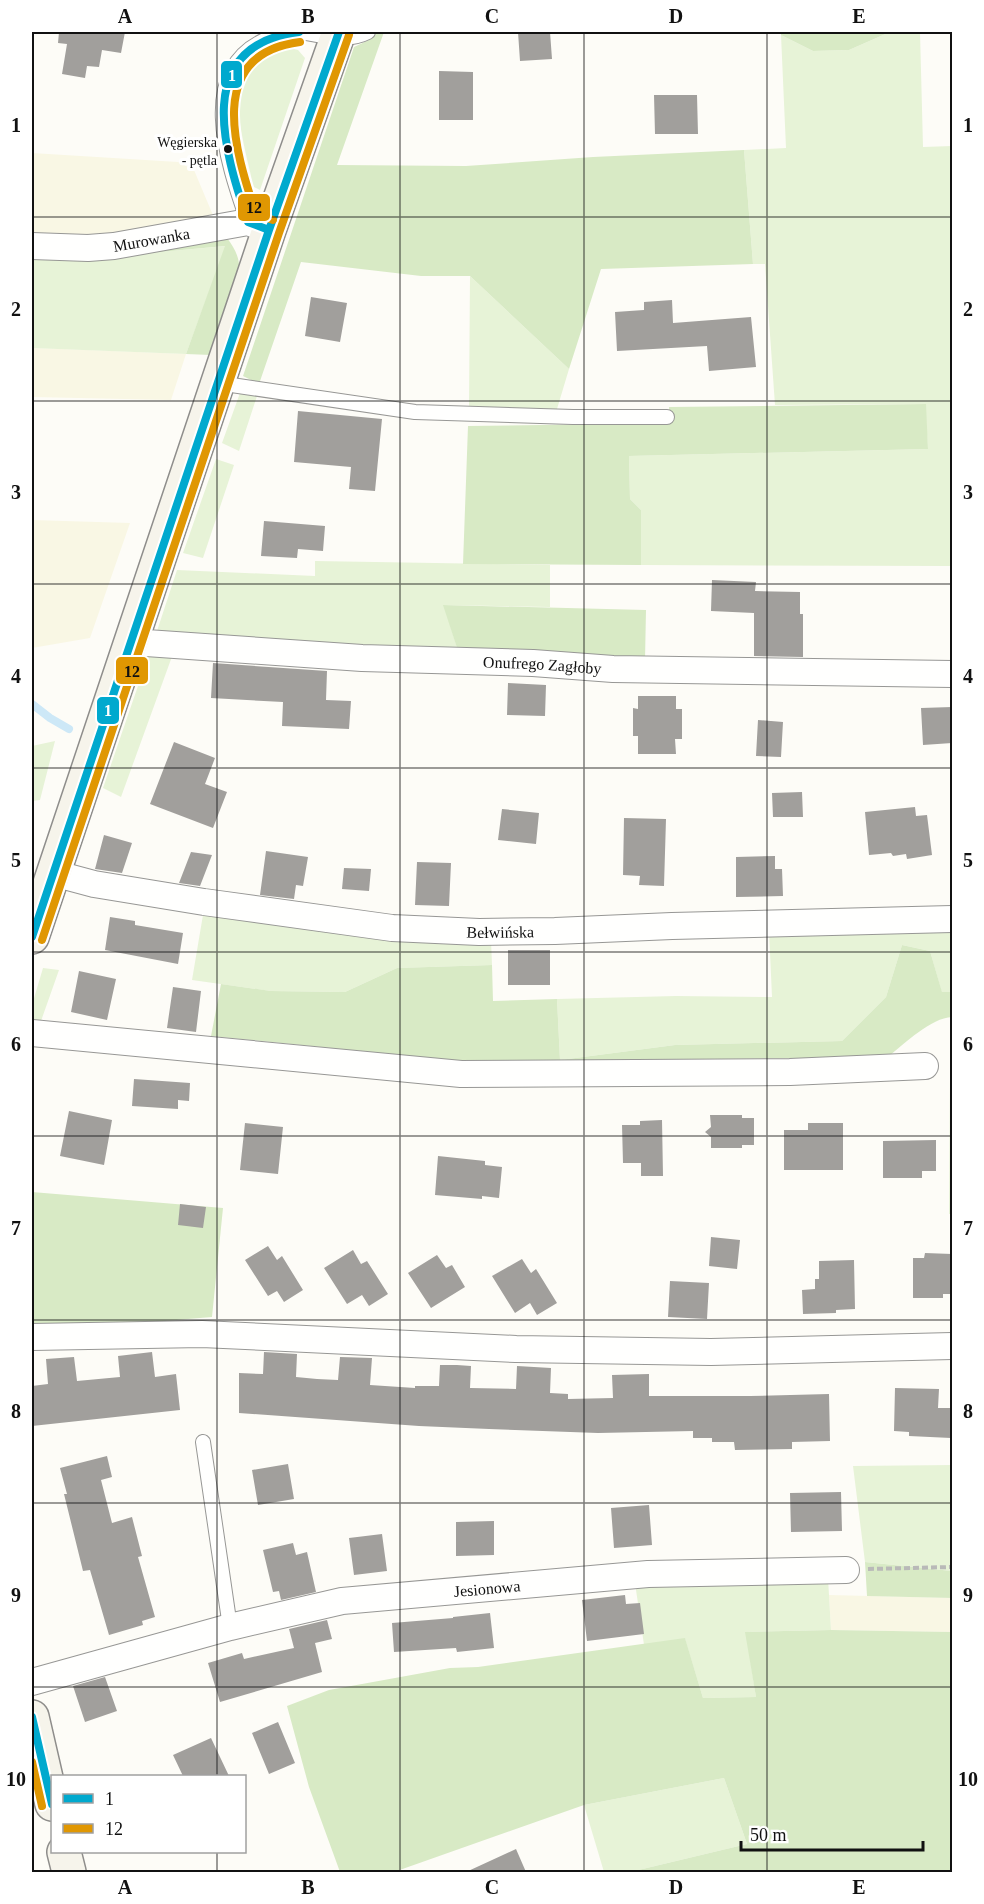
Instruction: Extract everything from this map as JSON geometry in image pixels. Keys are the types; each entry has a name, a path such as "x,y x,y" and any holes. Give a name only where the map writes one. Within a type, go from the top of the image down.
{"main road":[{"path":"32,937 43,887 132,642 218,383 259,226 338,35"},
{"path":"32,1717 51,1800"},
{"path":"64,1853 69,1872"}],"street":[{"name":"Murowanka","path":"32,246 88,248 114,246 259,226"},
{"name":"Onufrego Zagłoby","path":"132,642 362,658 533,663 613,669 952,674"},
{"name":"Bełwińska","path":"43,887 94,884 392,928 479,932 952,919"},
{"path":"32,1033 460,1074 790,1072 925,1066"},
{"path":"32,1337 201,1334 516,1349 711,1352 952,1346"},
{"name":"Jesionowa","path":"32,1682 230,1627 309,1608 365,1599 648,1574 846,1570"}],"lane":[{"path":"259,226 230,168 222,120 227,78 246,51 272,37 300,32 352,38 368,32"},
{"path":"218,383 415,412 573,417 667,417"},
{"path":"203,1442 230,1627"}],"path":[{"path":"846,1570 952,1568"}],"shaded area":[{"path":"32,153 178,162 194,170 215,220 136,238 32,241"},
{"path":"32,348 186,354 171,400 32,397"},
{"path":"32,520 130,523 90,638 32,648"},
{"path":"829,1595 952,1598 952,1632 831,1630"}],"green space":[{"path":"379,32 384,32 337,165 466,166 744,150 753,264 601,269 569,369 470,276 421,276 301,262 259,384 243,376 354,47"},
{"path":"781,32 890,32 849,50 813,51 781,35"},
{"path":"890,32 920,32 923,147 952,146 952,566 641,565 641,510 630,499 629,456 928,449 925,404 775,405 765,264 753,264 744,150 786,148 781,35 813,51 849,50"},
{"path":"284,47 298,50 305,58 260,190 254,187 245,150 239,114 241,80 247,66 257,55 267,50"},
{"path":"227,238 235,250 239,264 236,286 228,310 211,355 186,354 225,246 139,254"},
{"path":"226,246 186,354 32,348 32,254 95,258"},
{"path":"470,276 569,369 557,409 469,407"},
{"path":"240,393 258,393 239,451 222,443"},
{"path":"926,404 928,449 629,456 630,499 641,510 641,565 463,564 468,426 670,423 669,407"},
{"path":"216,459 234,465 203,558 183,553"},
{"path":"315,561 550,565 550,607 444,605 459,654 179,637 157,631 177,570 315,576"},
{"path":"443,605 646,610 645,660 459,654"},
{"path":"151,648 174,651 121,797 103,788"},
{"path":"55,741 40,800 32,801 32,746"},
{"path":"204,909 491,940 492,965 397,968 345,992 271,991 192,980"},
{"path":"952,925 952,992 942,993 930,951 902,945 886,997 842,1041 675,1045 560,1060 557,999 676,996 772,997 769,930"},
{"path":"902,945 930,951 942,992 952,992 952,1017 927,1026 888,1057 470,1062 211,1036 221,984 271,991 345,992 397,968 492,965 493,1001 557,999 560,1060 675,1045 842,1041 886,997"},
{"path":"43,968 59,970 41,1021 32,1020 32,1005"},
{"path":"952,1074 952,1214 949,1214 950,1078"},
{"path":"32,1192 223,1208 212,1317 32,1332"},
{"path":"952,1465 952,1571 865,1562 853,1466"},
{"path":"865,1562 952,1571 952,1598 867,1596"},
{"path":"828,1578 831,1630 746,1632 756,1697 703,1698 685,1639 644,1645 635,1583"},
{"path":"831,1630 952,1632 952,1872 630,1872 747,1844 724,1778 584,1805 394,1872 340,1872 309,1787 287,1706 329,1690 450,1668 478,1667 685,1638 703,1698 756,1697 745,1632"},
{"path":"724,1778 747,1844 630,1872 604,1872 584,1805"}],"building":[{"path":"59,32 125,32 121,53 102,50 99,67 87,66 85,78 62,74 67,44 58,43"},
{"path":"518,32 550,32 552,59 520,61"},
{"path":"439,71 473,72 473,120 439,120"},
{"path":"654,95 697,95 698,134 655,134"},
{"path":"311,297 347,303 340,342 305,336"},
{"path":"672,300 673,323 751,317 756,367 709,371 707,346 617,351 615,312 644,310 644,302"},
{"path":"298,411 382,419 375,491 349,489 351,467 294,462"},
{"path":"264,521 325,526 323,551 298,549 297,558 261,556"},
{"path":"712,580 756,582 755,591 800,592 800,614 803,614 803,657 754,656 754,613 711,611"},
{"path":"213,663 327,671 326,700 351,701 349,729 282,726 283,702 211,698"},
{"path":"508,683 546,685 545,716 507,715"},
{"path":"638,696 676,696 676,709 682,709 682,739 675,739 676,754 638,754 638,736 633,736 633,708 638,709"},
{"path":"952,707 952,743 923,745 921,708"},
{"path":"758,720 783,722 781,757 756,756"},
{"path":"174,742 215,758 205,784 227,792 213,828 150,804"},
{"path":"802,792 803,817 773,817 772,793"},
{"path":"915,807 916,816 927,815 932,855 907,859 906,854 869,855 865,812"},
{"path":"502,809 539,813 536,844 498,840"},
{"path":"624,818 666,819 664,886 639,885 640,876 623,875"},
{"path":"104,835 132,843 122,873 95,869"},
{"path":"266,851 308,857 303,886 296,885 294,899 260,895"},
{"path":"191,852 212,855 200,886 179,883"},
{"path":"775,856 775,869 782,869 783,896 736,897 736,857"},
{"path":"417,862 451,863 449,906 415,905"},
{"path":"344,868 371,869 369,891 342,889"},
{"path":"110,917 135,921 135,925 183,933 178,964 105,950"},
{"path":"508,950 550,950 550,985 508,985"},
{"path":"79,971 116,979 107,1020 71,1012"},
{"path":"173,987 201,991 196,1032 167,1028"},
{"path":"134,1079 190,1083 189,1101 178,1100 178,1109 132,1106"},
{"path":"69,1111 112,1120 104,1165 60,1156"},
{"path":"710,1115 742,1115 742,1118 754,1118 754,1145 742,1145 742,1148 711,1148 711,1137 705,1132 711,1127"},
{"path":"662,1120 663,1176 641,1176 641,1163 623,1163 622,1125 640,1125 640,1121"},
{"path":"245,1123 283,1127 278,1174 240,1170"},
{"path":"808,1123 843,1123 843,1170 784,1170 784,1130 808,1130"},
{"path":"936,1140 936,1171 922,1171 922,1178 883,1178 883,1141"},
{"path":"438,1156 485,1161 485,1165 502,1167 499,1198 435,1195"},
{"path":"180,1204 206,1207 203,1228 178,1225"},
{"path":"711,1237 740,1240 737,1269 709,1266"},
{"path":"268,1246 277,1260 282,1256 303,1290 284,1302 277,1291 268,1296 245,1260"},
{"path":"353,1250 361,1264 367,1261 388,1294 369,1306 362,1295 347,1304 324,1268"},
{"path":"925,1253 952,1254 952,1294 943,1294 943,1298 913,1298 913,1258 924,1258"},
{"path":"437,1255 446,1268 452,1265 465,1287 431,1308 408,1273"},
{"path":"522,1259 531,1273 536,1269 557,1303 537,1315 530,1303 515,1313 492,1276"},
{"path":"854,1260 855,1309 836,1310 836,1313 803,1314 802,1290 815,1289 815,1279 819,1279 819,1261"},
{"path":"670,1281 709,1283 707,1319 668,1317"},
{"path":"152,1352 155,1377 176,1374 180,1410 32,1426 32,1386 48,1384 46,1359 74,1357 77,1381 120,1377 118,1356"},
{"path":"264,1352 297,1354 296,1377 317,1379 338,1380 340,1357 372,1358 370,1385 415,1388 415,1386 439,1386 440,1365 457,1365 471,1366 470,1388 516,1389 517,1366 551,1368 550,1393 568,1394 568,1399 613,1398 612,1375 649,1374 649,1396 829,1394 830,1441 792,1442 792,1449 735,1450 734,1442 712,1442 712,1438 693,1438 693,1431 598,1433 489,1429 239,1413 239,1373 263,1374"},
{"path":"895,1388 939,1389 938,1408 951,1408 951,1438 909,1436 909,1432 894,1431"},
{"path":"107,1456 112,1477 101,1480 112,1523 132,1517 142,1556 138,1557 155,1617 142,1621 143,1625 109,1635 90,1570 83,1571 60,1468"},
{"path":"288,1464 294,1499 258,1505 252,1470"},
{"path":"841,1492 842,1531 791,1532 790,1493"},
{"path":"649,1505 652,1545 614,1548 611,1508"},
{"path":"494,1521 494,1555 456,1556 456,1522"},
{"path":"382,1534 387,1571 354,1575 349,1538"},
{"path":"293,1543 296,1555 307,1552 316,1592 281,1600 279,1591 273,1592 263,1550"},
{"path":"625,1595 626,1604 640,1603 644,1634 587,1641 582,1600"},
{"path":"490,1613 494,1648 457,1652 456,1648 394,1652 392,1623"},
{"path":"327,1620 332,1639 315,1643 322,1672 220,1702 208,1663 242,1653 244,1659 294,1648 289,1629"},
{"path":"105,1677 117,1711 85,1722 73,1686"},
{"path":"278,1722 295,1763 269,1774 252,1733"},
{"path":"211,1738 229,1775 183,1775 173,1755"},
{"path":"516,1849 526,1872 466,1872"}],"waterway":[{"path":"32,704 69,729"}],"transit line":[{"name":"1","path":"269,230 248,222 231,164 225,134 224,105 229,79 242,57 265,41 299,32"},
{"name":"1","path":"32,937 269,230 339,32"},
{"name":"12","path":"42,940 279,233 349,35"},
{"name":"12","path":"273,220 256,214 235,135 234,109 238,85 250,65 270,50 300,42"},
{"name":"1","path":"32,1717 51,1800"},
{"name":"12","path":"32,1762 42,1806"}],"place":[{"name":"Węgierska - pętla","path":"228,149"}]}
